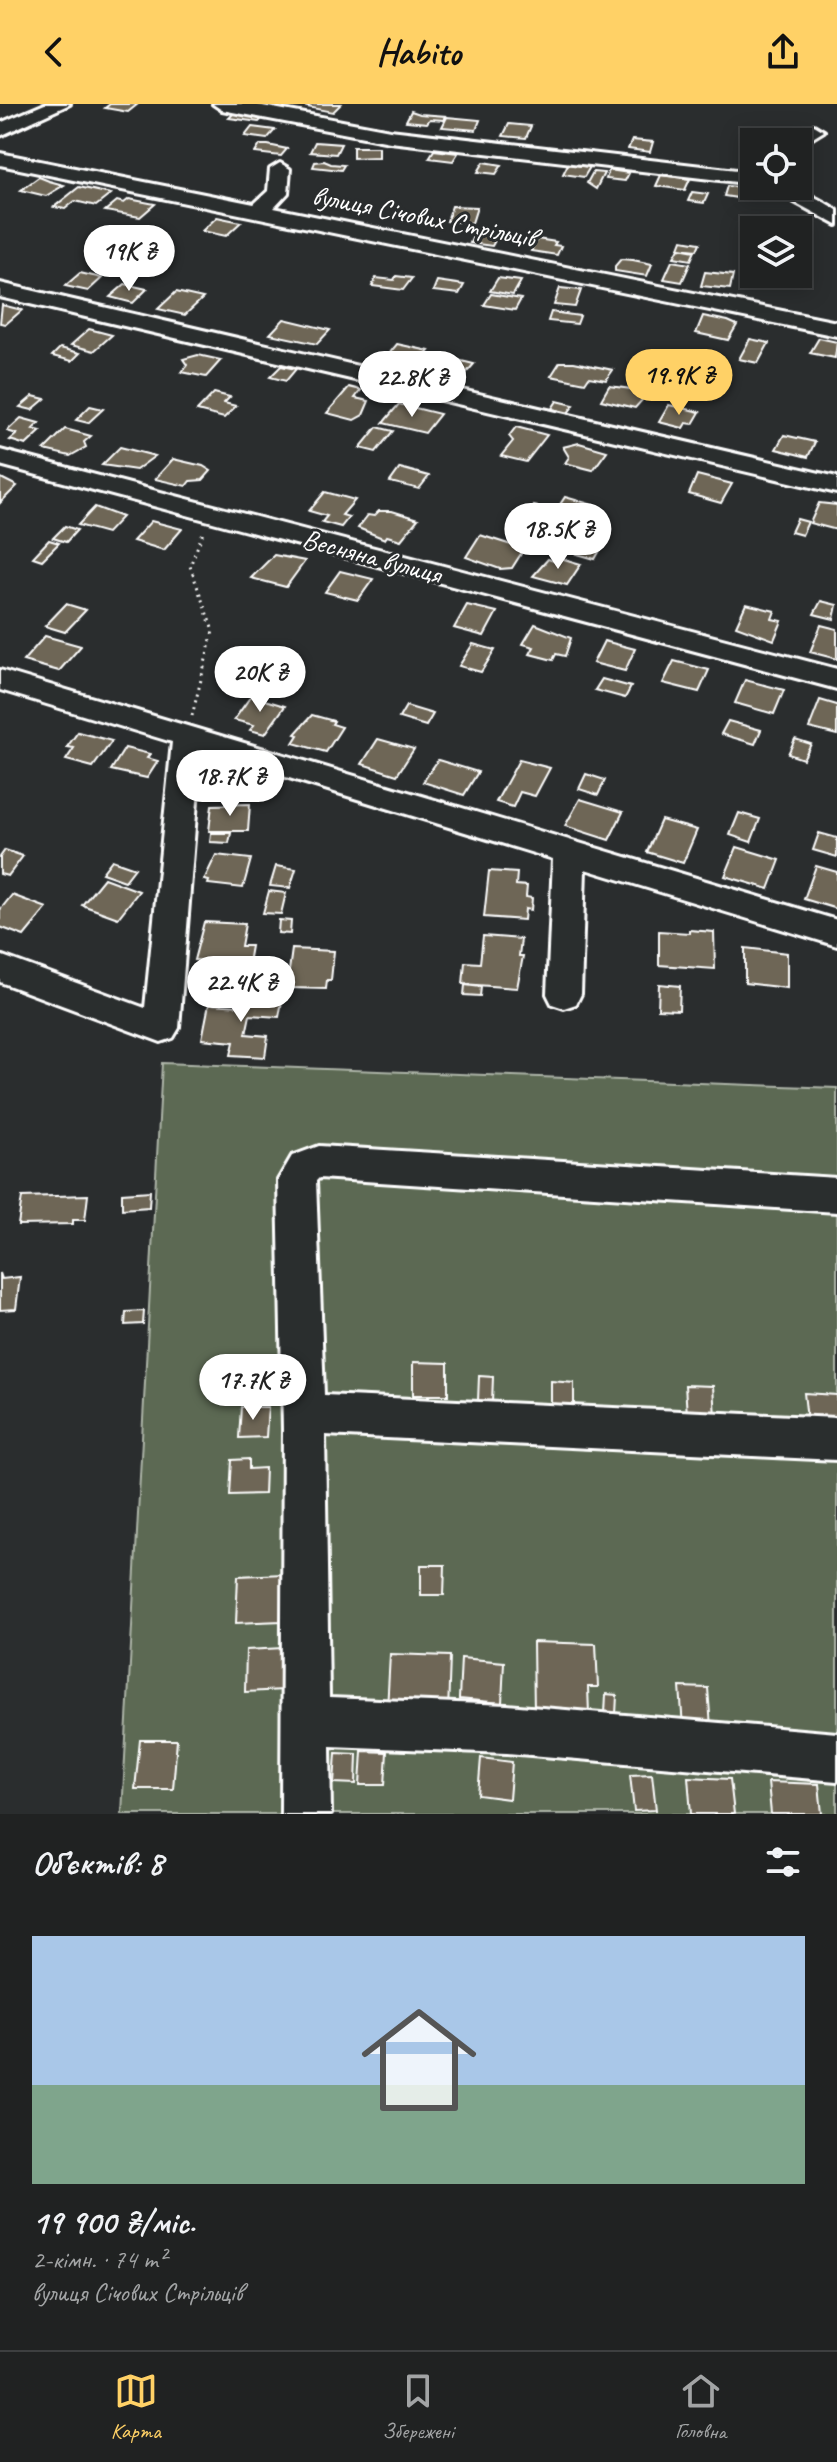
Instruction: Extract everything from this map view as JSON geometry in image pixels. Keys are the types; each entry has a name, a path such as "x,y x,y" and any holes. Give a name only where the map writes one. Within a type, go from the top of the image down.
{"street":[{"path":"0,130 61,104"},
{"path":"222,104 390,136 740,176"},
{"path":"294,142 306,118"},
{"name":"вулиця Січових Стрільців","path":"0,159 837,329"},
{"path":"259,211 278,193 280,169"},
{"path":"807,200 837,219"},
{"path":"0,290 837,485"},
{"name":"Весняна вулиця","path":"0,457 837,679"},
{"path":"0,680 837,933"},
{"path":"0,968 161,1028 187,738"},
{"path":"564,994 569,853"},
{"path":"306,1814 304,1414 297,1180 308,1164 837,1195"},
{"path":"304,1414 837,1439"},
{"path":"305,1721 507,1729 837,1757"}],"path":[{"path":"187,738 213,631 190,566 211,513"}],"green space":[{"path":"162,1063 837,1088 837,1814 122,1814"}],"building":[{"path":"110,104 138,104 128,112 105,108"},
{"path":"311,104 341,104 333,112 307,107"},
{"path":"411,111 446,116 444,120 430,119 427,123 406,121"},
{"path":"234,113 264,117 259,122 229,118"},
{"path":"447,117 480,120 476,130 442,127"},
{"path":"509,124 531,126 526,138 503,136"},
{"path":"252,127 275,130 267,139 245,136"},
{"path":"632,140 653,142 650,152 628,149"},
{"path":"315,142 341,144 336,154 310,152"},
{"path":"260,145 287,149 281,156 255,153"},
{"path":"353,147 379,147 379,157 353,158"},
{"path":"434,150 458,153 453,161 429,158"},
{"path":"315,162 344,165 341,170 313,167"},
{"path":"484,162 502,165 496,174 478,172"},
{"path":"568,164 590,167 584,177 563,174"},
{"path":"609,170 629,173 625,181 606,179"},
{"path":"593,172 604,173 596,189 587,183"},
{"path":"661,175 690,179 685,190 656,186"},
{"path":"39,177 64,185 46,196 21,190"},
{"path":"727,186 740,187 740,198 724,196"},
{"path":"79,187 111,194 96,206 75,201 65,209 54,207"},
{"path":"692,192 708,194 704,203 688,201"},
{"path":"129,199 155,204 140,217 105,211 117,201 124,203"},
{"path":"452,206 477,207 472,223 447,221"},
{"path":"217,217 241,222 226,236 202,231"},
{"path":"475,232 498,235 492,246 470,243"},
{"path":"537,239 556,242 554,245 561,246 557,255 531,251"},
{"path":"682,240 700,243 697,250 679,248"},
{"path":"679,248 695,251 691,260 674,257"},
{"path":"621,259 652,264 647,276 615,271"},
{"path":"672,261 690,264 682,282 664,279"},
{"path":"705,272 733,275 730,289 701,286"},
{"path":"80,273 102,278 88,291 65,286"},
{"path":"396,276 412,278 403,290 372,286 376,278 394,280"},
{"path":"498,278 521,281 513,295 490,291"},
{"path":"437,281 464,285 459,294 433,291"},
{"path":"125,284 147,289 133,303 110,297"},
{"path":"560,288 581,290 575,307 554,305"},
{"path":"176,292 203,298 185,315 158,309"},
{"path":"491,294 521,299 515,310 484,305"},
{"path":"2,305 22,310 6,324 0,323"},
{"path":"551,312 580,316 577,324 548,321"},
{"path":"703,316 737,325 728,340 696,333"},
{"path":"284,319 330,330 317,344 270,334"},
{"path":"89,329 112,335 94,351 71,345"},
{"path":"819,338 837,342 835,358 810,353"},
{"path":"750,339 769,343 758,363 739,359"},
{"path":"397,344 429,351 416,367 384,360"},
{"path":"60,348 80,353 72,361 52,356"},
{"path":"198,355 221,360 206,377 182,372 187,365 183,359"},
{"path":"443,359 474,364 462,378 437,372 440,369 435,368"},
{"path":"560,362 613,370 606,380 589,377 585,383 551,376"},
{"path":"281,366 296,369 286,381 270,377"},
{"path":"609,386 639,390 644,398 635,408 601,400"},
{"path":"349,387 361,390 355,398 369,401 363,415 354,420 327,413"},
{"path":"382,387 400,391 392,402 374,398"},
{"path":"214,393 230,397 224,403 236,406 224,418 197,411"},
{"path":"33,396 45,399 32,410 20,407"},
{"path":"557,401 574,405 567,414 551,410"},
{"path":"399,404 440,414 425,433 383,423"},
{"path":"669,405 700,412 693,424 686,423 683,428 659,422"},
{"path":"90,406 103,409 88,423 76,420"},
{"path":"21,418 39,423 33,429 41,431 26,445 10,440 17,434 7,431"},
{"path":"377,427 393,431 376,452 360,448"},
{"path":"516,427 547,435 526,462 501,456 513,441 509,436"},
{"path":"65,429 91,436 84,442 86,447 70,456 44,450"},
{"path":"784,435 815,442 808,457 776,449"},
{"path":"579,443 607,451 593,470 565,463 569,457 563,447"},
{"path":"120,447 155,456 136,470 102,465"},
{"path":"173,459 211,471 203,480 190,481 186,486 155,479"},
{"path":"400,468 429,476 419,489 390,482"},
{"path":"697,475 732,484 721,503 689,494"},
{"path":"0,479 17,486 0,503"},
{"path":"325,492 355,500 342,515 349,517 341,527 322,522 327,516 309,511"},
{"path":"565,497 590,504 584,513 559,506"},
{"path":"819,503 837,505 837,530 810,523"},
{"path":"534,506 559,512 551,525 526,519"},
{"path":"95,507 122,517 107,533 78,525"},
{"path":"379,511 392,511 418,519 401,540 387,536 385,539 358,528 368,515 374,516"},
{"path":"797,519 808,522 802,535 791,532"},
{"path":"151,521 182,529 164,550 133,541"},
{"path":"65,526 77,530 66,542 53,538"},
{"path":"480,535 524,549 512,568 500,569 466,557"},
{"path":"563,537 602,547 595,559 556,548"},
{"path":"49,540 59,543 42,560 33,557"},
{"path":"274,555 305,561 286,587 251,578"},
{"path":"557,557 581,564 567,585 533,576 548,559 554,561"},
{"path":"340,571 373,579 358,600 325,592"},
{"path":"821,601 837,605 834,619 814,614"},
{"path":"66,604 86,610 65,632 45,626"},
{"path":"746,604 775,611 772,619 782,621 774,640 736,626"},
{"path":"467,605 497,612 484,636 454,628"},
{"path":"535,624 571,638 565,656 556,654 553,660 530,654 534,647 523,644"},
{"path":"821,625 837,629 837,659 810,652"},
{"path":"45,636 81,646 59,671 23,661"},
{"path":"604,641 635,649 625,671 593,663"},
{"path":"473,644 495,650 481,672 459,666"},
{"path":"674,661 709,670 699,692 663,683"},
{"path":"602,679 631,687 625,698 595,690"},
{"path":"745,680 784,690 774,714 735,703"},
{"path":"251,696 285,706 265,734 250,730 254,725 234,720"},
{"path":"820,700 837,705 837,735 809,728"},
{"path":"406,706 433,714 426,726 399,718"},
{"path":"312,715 334,721 332,724 342,727 326,752 293,743 298,735 295,734"},
{"path":"728,721 761,730 755,744 721,734"},
{"path":"78,732 112,741 93,767 66,760 74,748 67,747"},
{"path":"378,739 414,749 397,775 362,764"},
{"path":"795,739 811,744 803,759 788,754"},
{"path":"125,748 150,754 147,758 158,761 147,778 111,770"},
{"path":"438,760 478,772 464,795 423,782"},
{"path":"519,760 550,768 535,796 520,792 513,807 496,802"},
{"path":"586,774 605,780 598,795 579,789"},
{"path":"580,799 623,812 609,840 565,826"},
{"path":"250,804 248,831 209,831 212,805"},
{"path":"739,813 760,819 751,842 730,835"},
{"path":"661,820 697,830 683,863 647,852"},
{"path":"211,833 231,833 229,843 210,842"},
{"path":"819,833 837,838 837,857 813,850"},
{"path":"737,847 780,860 769,889 725,876"},
{"path":"5,850 23,856 8,876 0,874 0,857"},
{"path":"216,855 251,859 243,888 208,884 209,881 204,880"},
{"path":"112,860 135,868 125,881 102,873"},
{"path":"276,866 296,869 290,888 270,886"},
{"path":"816,866 837,872 837,909 804,899"},
{"path":"489,871 517,873 516,885 527,886 526,897 532,898 531,910 525,909 524,920 484,917"},
{"path":"104,878 139,891 118,918 82,905"},
{"path":"269,891 286,893 281,914 263,913"},
{"path":"12,895 47,908 24,936 0,927 0,910"},
{"path":"279,920 291,921 290,934 278,933"},
{"path":"204,922 245,924 241,946 251,946 247,969 218,968 220,961 194,960"},
{"path":"689,930 714,932 715,969 659,965 659,931 689,933"},
{"path":"483,936 521,939 519,956 523,956 517,988 463,984 465,962 480,963"},
{"path":"745,948 787,953 787,988 745,983"},
{"path":"292,949 334,951 331,980 327,980 326,989 292,988 293,978 288,978"},
{"path":"659,984 680,986 679,1010 658,1009"},
{"path":"465,985 481,987 480,996 464,995"},
{"path":"244,994 283,996 279,1017 250,1015 246,1034 268,1036 265,1057 231,1055 234,1042 202,1039 209,1004 241,1006"},
{"path":"150,1191 149,1207 122,1209 122,1193"},
{"path":"88,1195 85,1220 73,1220 73,1224 18,1225 22,1197"},
{"path":"0,1273 2,1279 20,1277 16,1309 0,1310"},
{"path":"144,1311 143,1324 125,1325 126,1312"},
{"path":"413,1362 448,1363 448,1395 413,1395"},
{"path":"479,1376 493,1377 492,1402 478,1401"},
{"path":"551,1381 574,1383 574,1405 551,1404"},
{"path":"685,1385 713,1386 715,1417 687,1415"},
{"path":"804,1393 837,1395 837,1421 807,1419"},
{"path":"241,1407 268,1407 266,1437 239,1438"},
{"path":"249,1459 249,1469 265,1468 264,1494 230,1495 232,1460"},
{"path":"421,1565 445,1565 444,1595 421,1595"},
{"path":"283,1574 282,1621 236,1623 238,1576"},
{"path":"533,1642 596,1644 598,1687 588,1687 589,1714 534,1712"},
{"path":"283,1648 283,1690 245,1692 246,1650"},
{"path":"390,1654 450,1656 448,1712 387,1710"},
{"path":"461,1658 504,1662 502,1703 459,1699"},
{"path":"680,1687 708,1688 711,1727 683,1727"},
{"path":"606,1694 617,1695 616,1715 605,1714"},
{"path":"140,1740 177,1740 173,1789 135,1789"},
{"path":"362,1751 387,1752 385,1785 360,1785"},
{"path":"336,1753 357,1754 356,1784 334,1783"},
{"path":"481,1758 512,1762 509,1799 478,1795"},
{"path":"652,1774 656,1810 634,1811 630,1775"},
{"path":"688,1777 730,1779 734,1814 691,1814"},
{"path":"768,1782 819,1784 822,1814 771,1814"}]}
